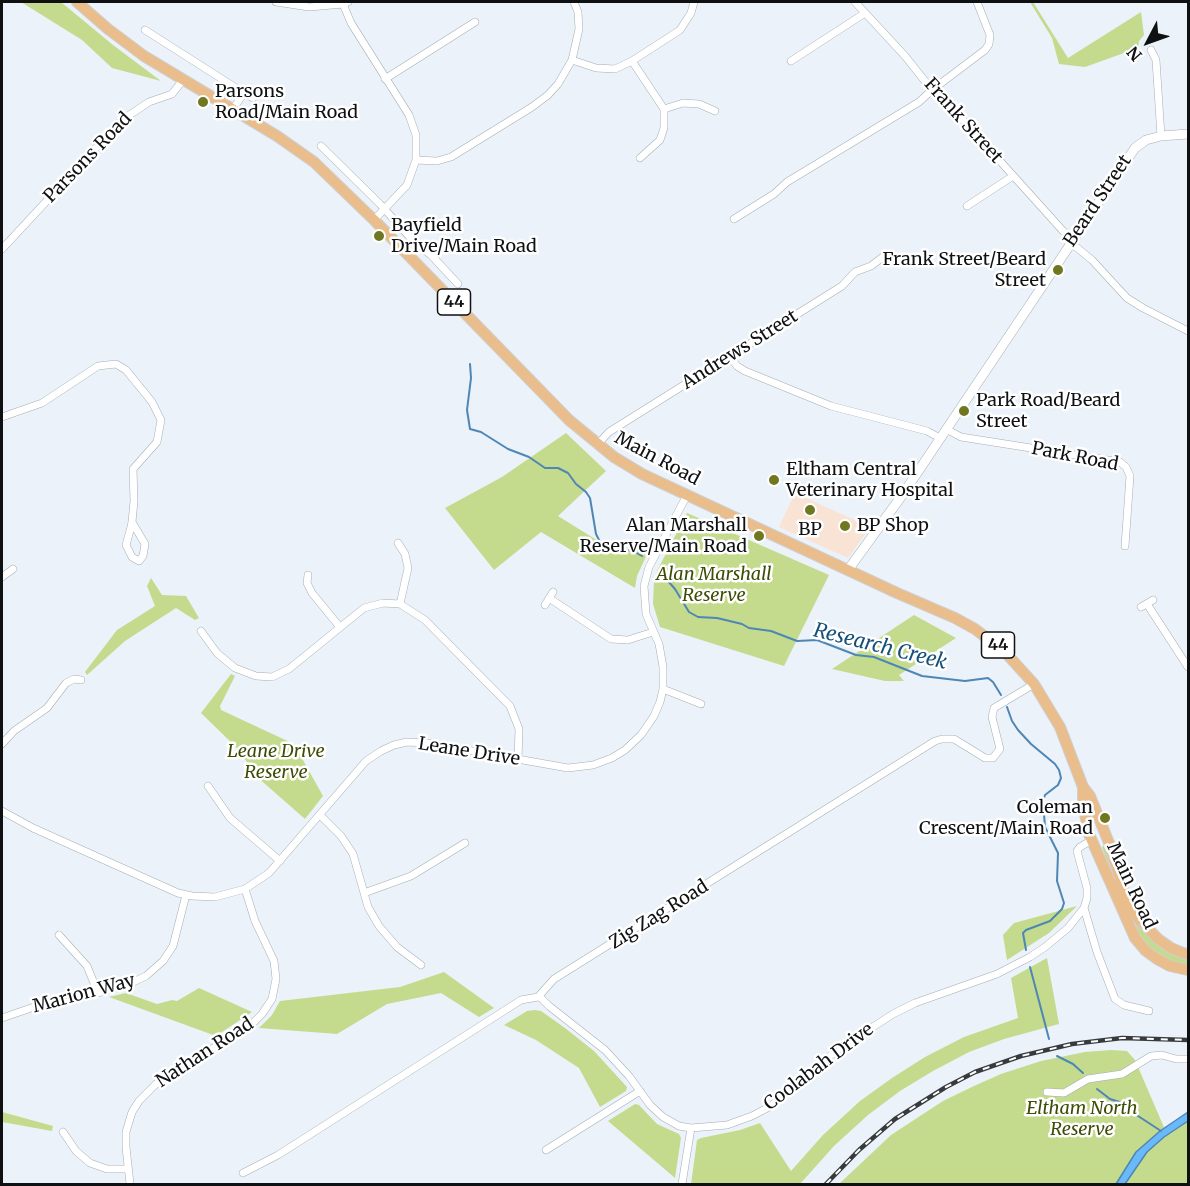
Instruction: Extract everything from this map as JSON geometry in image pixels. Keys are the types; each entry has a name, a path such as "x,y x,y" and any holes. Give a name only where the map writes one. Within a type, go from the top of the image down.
{"main road":[{"name":"Main Road","path":"77,2 134,49 234,109 307,157 374,220 569,420 597,445 630,468 942,612 975,629 1004,651 1034,684 1060,727 1083,787 1090,796 1106,834 1125,894 1137,917 1158,939 1171,948 1188,955"},
{"name":"Main Road","path":"1083,787 1084,813 1092,840 1135,938 1146,951 1157,959 1170,966 1188,970"},
{"path":"1092,840 1106,834"}],"street":[{"path":"276,2 309,7 345,3 351,23 409,115 416,135 416,160 407,185 374,220"},
{"path":"416,160 437,161 451,157 532,107 558,84 572,60 579,29 578,12 574,2"},
{"path":"572,60 596,69 615,69 632,61 680,30 691,13 694,2"},
{"name":"Frank Street","path":"855,2 905,56 932,90 964,121 1071,241 1127,298 1188,331"},
{"path":"734,219 774,194 787,182 919,102 985,50 989,44 990,35 977,2"},
{"path":"791,61 865,13"},
{"path":"386,79 476,22"},
{"path":"145,30 253,98"},
{"path":"1151,50 1156,60 1161,136"},
{"path":"632,61 664,109 664,128 660,140 640,158"},
{"name":"Parsons Road","path":"2,249 122,120 149,102 172,94 183,80"},
{"path":"234,109 244,93"},
{"path":"664,109 682,103 699,104 715,111"},
{"name":"Beard Street","path":"848,570 940,438 1135,148 1146,140 1161,136 1188,134"},
{"path":"321,146 458,284"},
{"path":"967,206 1013,176"},
{"name":"Andrews Street","path":"597,445 609,432 842,286 855,272 871,266 884,256"},
{"path":"729,356 736,366 745,371 831,406 927,431 940,438"},
{"path":"2,417 42,403 93,369 107,364 116,364 126,370 157,409 161,424 157,442 133,469 135,496 127,548 132,557 139,561 143,556 144,544 132,522"},
{"name":"Park Road","path":"946,429 960,437 1120,462 1126,467 1130,476 1125,546"},
{"name":"Leane Drive","path":"2,811 33,828 186,895 215,897 244,889 262,879 366,761 394,745 420,742 568,768 593,765 612,758 631,746 647,728 663,689 662,659 645,608 645,580 656,552 687,495"},
{"path":"398,543 408,562 400,604"},
{"path":"2,577 13,569"},
{"path":"308,575 307,583 312,593 339,626"},
{"path":"549,598 611,639 628,640 653,632"},
{"path":"201,631 228,663 250,675 267,678 289,669 358,611 370,605 400,604 425,620 510,706 519,729 518,760"},
{"path":"1147,604 1188,667"},
{"path":"63,674 66,683"},
{"path":"2,744 19,728 47,708 66,683 74,679 81,680"},
{"name":"Zig Zag Road","path":"243,1173 272,1159 521,1000 539,996 554,980 935,741 954,739 981,756 988,759 993,758 1000,749 992,717 994,708 1034,684"},
{"path":"663,689 701,703"},
{"path":"208,786 227,815 280,861"},
{"path":"320,814 349,847 359,869 371,914 382,932 421,965"},
{"path":"1092,840 1077,851 1087,888 1084,908 1097,952 1115,999 1124,1005 1149,1011"},
{"path":"364,893 411,876 465,843"},
{"name":"Nathan Road","path":"130,1185 126,1147 127,1125 142,1096 165,1078 252,1024 272,999 275,967 272,955 255,921 244,889"},
{"name":"Marion Way","path":"2,1018 34,1007 60,1003 137,981 159,966 175,940 186,895"},
{"name":"Coolabah Drive","path":"539,996 599,1044 624,1070 650,1105 663,1117 679,1126 691,1128 727,1125 765,1109 789,1092 836,1051 893,1014 915,1003 997,974 1030,957 1063,933 1084,908"},
{"path":"59,935 90,970 98,993"},
{"path":"1047,1092 1064,1093 1088,1079 1122,1074 1151,1056 1162,1055 1174,1059 1188,1059"},
{"path":"546,1150 640,1091"},
{"path":"682,1185 691,1128"},
{"path":"63,1132 76,1151 90,1163 107,1169 128,1169"}],"shaded area":[{"name":"BP","path":"795,493 870,527 848,558 779,527"}],"green space":[{"path":"21,2 61,2 161,81 112,68 82,40"},
{"path":"1030,2 1033,2 1068,58 1141,12 1144,35 1139,41 1138,48 1085,67 1059,64 1052,38"},
{"name":"Alan Marshall Reserve","path":"566,433 606,471 558,516 608,547 631,549 635,543 649,550 637,576 635,588 541,532 494,570 445,508 502,477"},
{"name":"Alan Marshall Reserve","path":"687,513 829,575 784,666 660,627 653,604 654,581"},
{"path":"151,578 162,595 186,596 199,618 195,620 176,608 125,641 87,675 85,672 117,630 155,606 147,586"},
{"path":"914,615 956,638 899,675 904,681 885,681 832,669"},
{"name":"Leane Drive Reserve","path":"231,674 235,676 220,706 221,710 294,744 323,796 305,819 256,776 239,750 201,713"},
{"path":"1104,845 1126,904 1188,959 1188,966 1162,958 1141,940 1113,878 1102,847"},
{"path":"1077,906 1049,933 1007,960 1003,935 1014,923"},
{"path":"1047,958 1059,1024 1004,1039 969,1052 900,1091 868,1115 834,1146 800,1184 691,1184 697,1140 760,1123 791,1171 823,1135 860,1101 892,1078 925,1057 964,1037 1018,1018 1011,978"},
{"path":"444,972 494,1008 479,1017 441,993 387,1004 337,1034 259,1028 272,1015 280,1001 400,987"},
{"path":"199,988 252,1012 216,1036 109,997 126,993 157,1004 177,1001"},
{"path":"527,1011 541,1011 594,1051 627,1087 626,1091 600,1107 579,1068 536,1040 504,1025"},
{"name":"Eltham North Reserve","path":"1127,1051 1135,1060 1166,1132 1188,1117 1188,1184 839,1184 891,1135 943,1101 1001,1074 1041,1061 1085,1052"},
{"path":"635,1104 639,1105 657,1124 679,1134 681,1138 675,1178 608,1121"},
{"path":"2,1112 53,1126 52,1131 2,1122"}],"water":[{"path":"1188,1112 1188,1121 1147,1152 1125,1184 1116,1184 1136,1152 1160,1131"}],"waterway":[{"name":"Research Creek","path":"470,364 471,378 467,410 470,429 481,432 545,468 558,468 568,473 590,498 596,534 600,542 607,548 633,551 642,556"},
{"name":"Research Creek","path":"661,573 675,589 689,612 698,617 717,618 749,628 771,631 797,641 817,640 856,655 874,657 922,676 965,681 988,678 1001,695"},
{"name":"Research Creek","path":"1007,707 1018,730 1055,764 1061,778 1058,785 1045,795 1043,801 1045,827 1058,853 1057,881 1064,903 1062,909 1050,921 1023,933 1026,950"},
{"name":"Research Creek","path":"1030,967 1049,1039"},
{"name":"Research Creek","path":"1057,1056 1073,1064 1083,1073"},
{"name":"Research Creek","path":"1097,1089 1110,1099 1126,1104 1135,1114 1161,1131"}],"railway":[{"path":"826,1184 859,1150 895,1119 975,1072 1021,1056 1072,1044 1122,1038 1188,1040"}],"place":[{"name":"Parsons Road/Main Road","path":"203,102"},
{"name":"Bayfield Drive/Main Road","path":"379,236"},
{"name":"Frank Street/Beard Street","path":"1058,270"},
{"name":"Park Road/Beard Street","path":"964,411"},
{"name":"Eltham Central Veterinary Hospital","path":"774,480"},
{"name":"BP","path":"810,510"},
{"name":"BP Shop","path":"845,526"},
{"name":"Alan Marshall Reserve/Main Road","path":"759,536"},
{"name":"Coleman Crescent/Main Road","path":"1105,818"}]}
